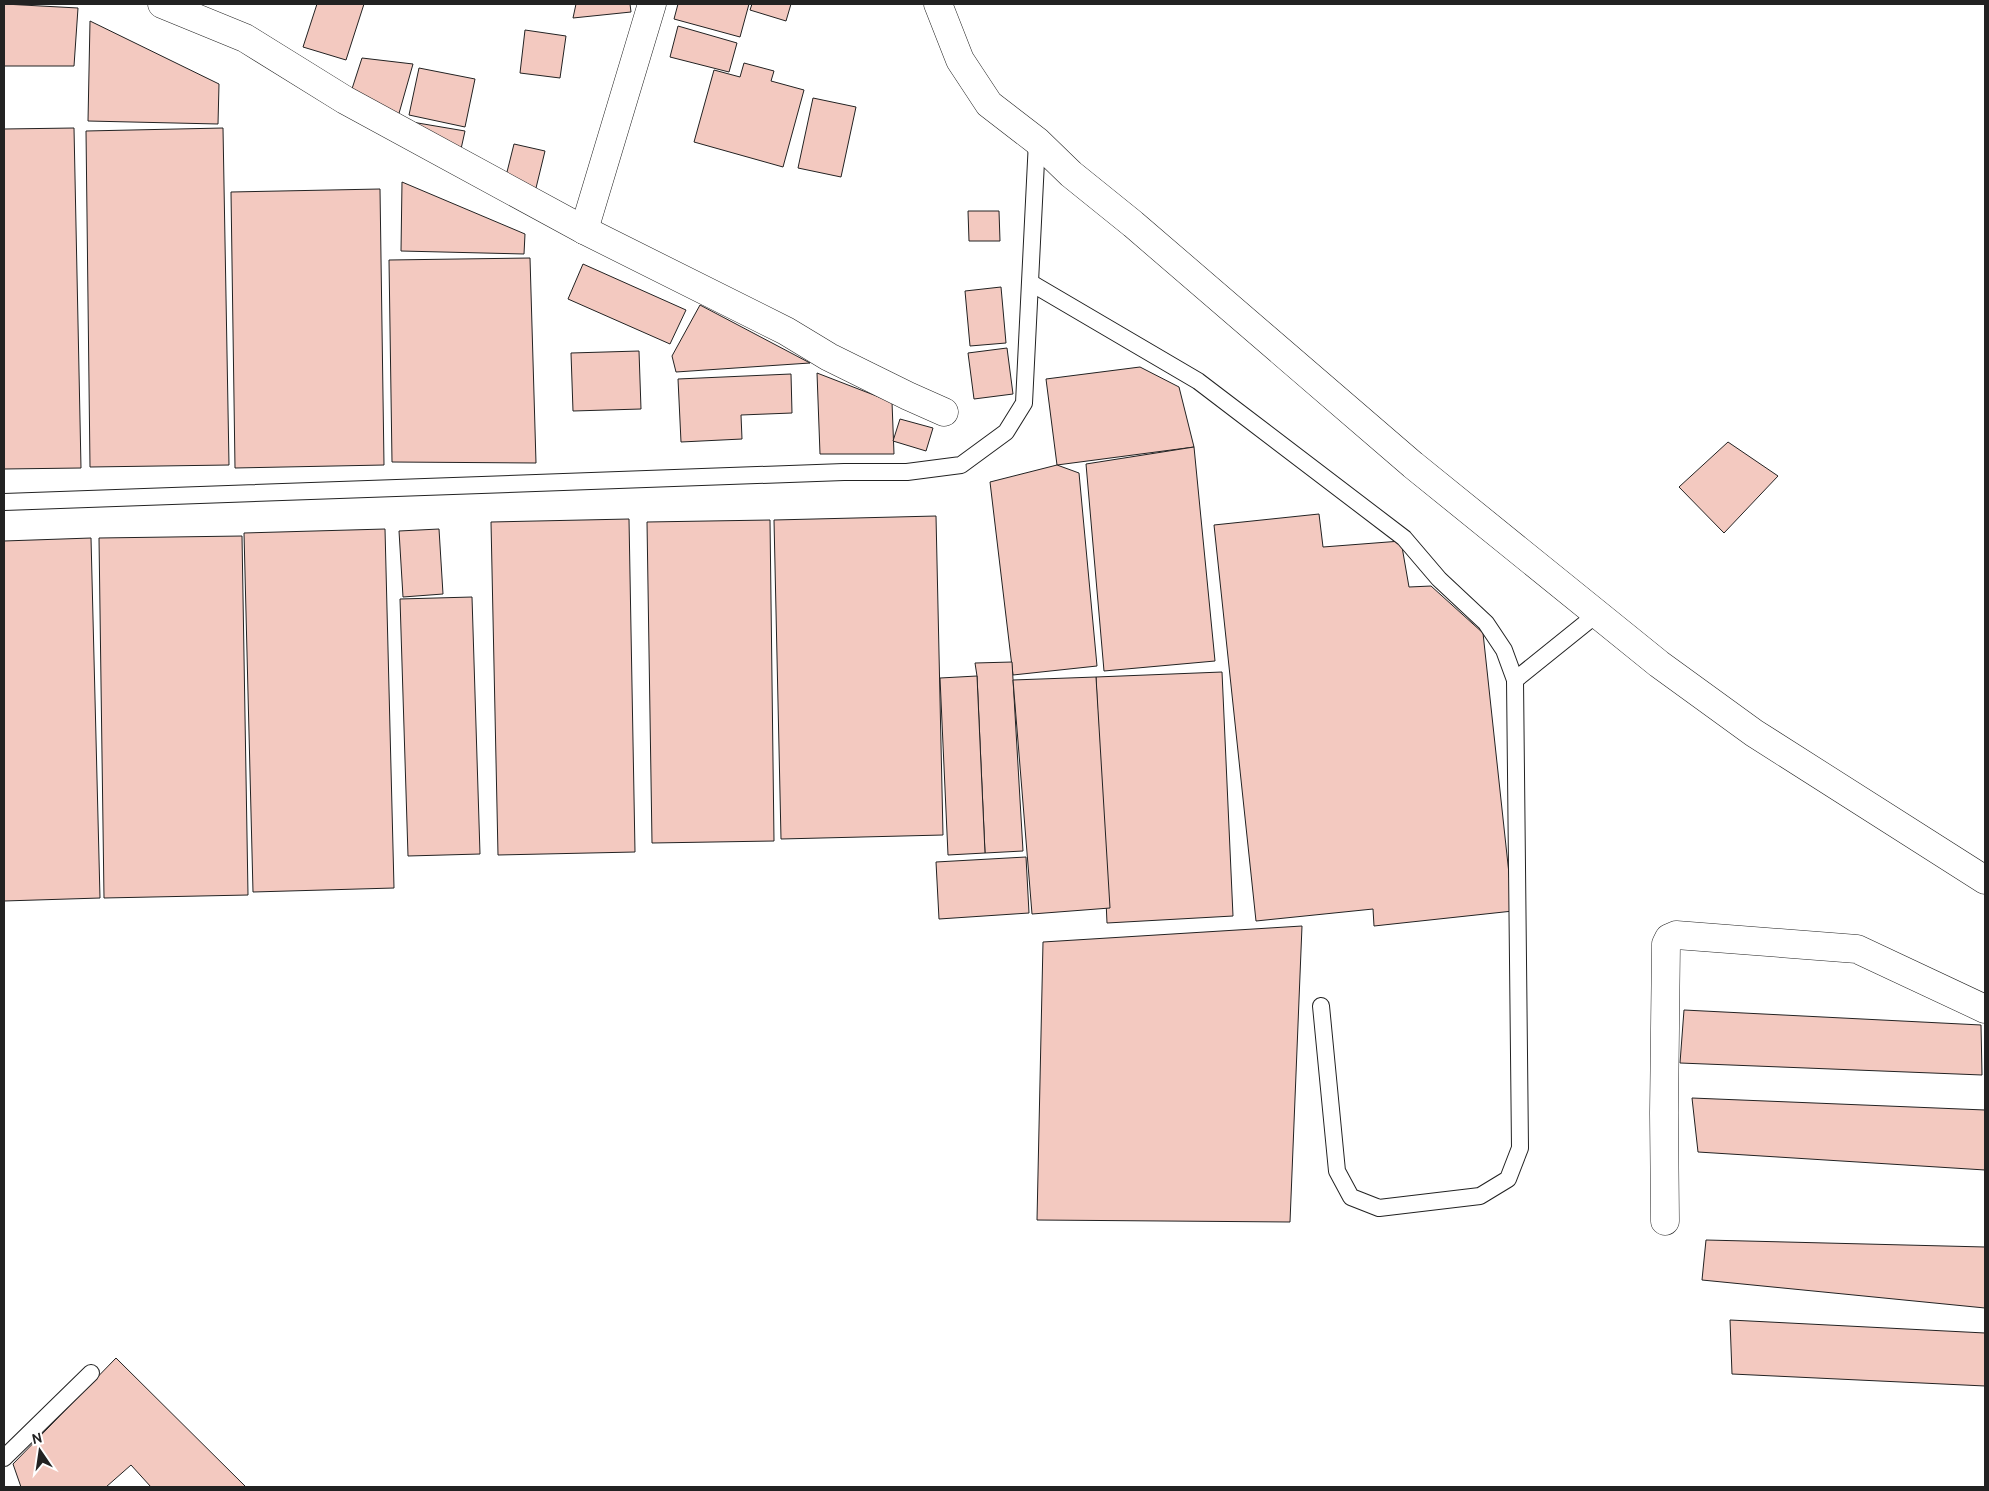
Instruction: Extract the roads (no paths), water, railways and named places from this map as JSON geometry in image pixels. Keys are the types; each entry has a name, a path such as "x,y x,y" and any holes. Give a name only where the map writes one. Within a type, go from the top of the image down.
{"street":[{"path":"162,4 245,38 345,100 584,230 786,331 829,357 944,412"},
{"path":"584,230 652,4"},
{"path":"938,4 960,60 989,104 1037,141 1071,174 1133,224 1413,466 1659,664 1754,733 1985,880"},
{"path":"1665,1221 1666,944 1669,938 1676,936 1857,949 1985,1009"}],"lane":[{"path":"4,502 824,473 907,472 961,465 1006,432 1024,403 1037,141"},
{"path":"1031,283 1198,381 1404,538 1439,579 1486,623 1504,650 1515,680 1520,1148 1508,1179 1480,1196 1379,1208 1351,1197 1337,1171 1321,1006"},
{"path":"1515,680 1597,614"},
{"path":"4,1458 91,1373"}]}
